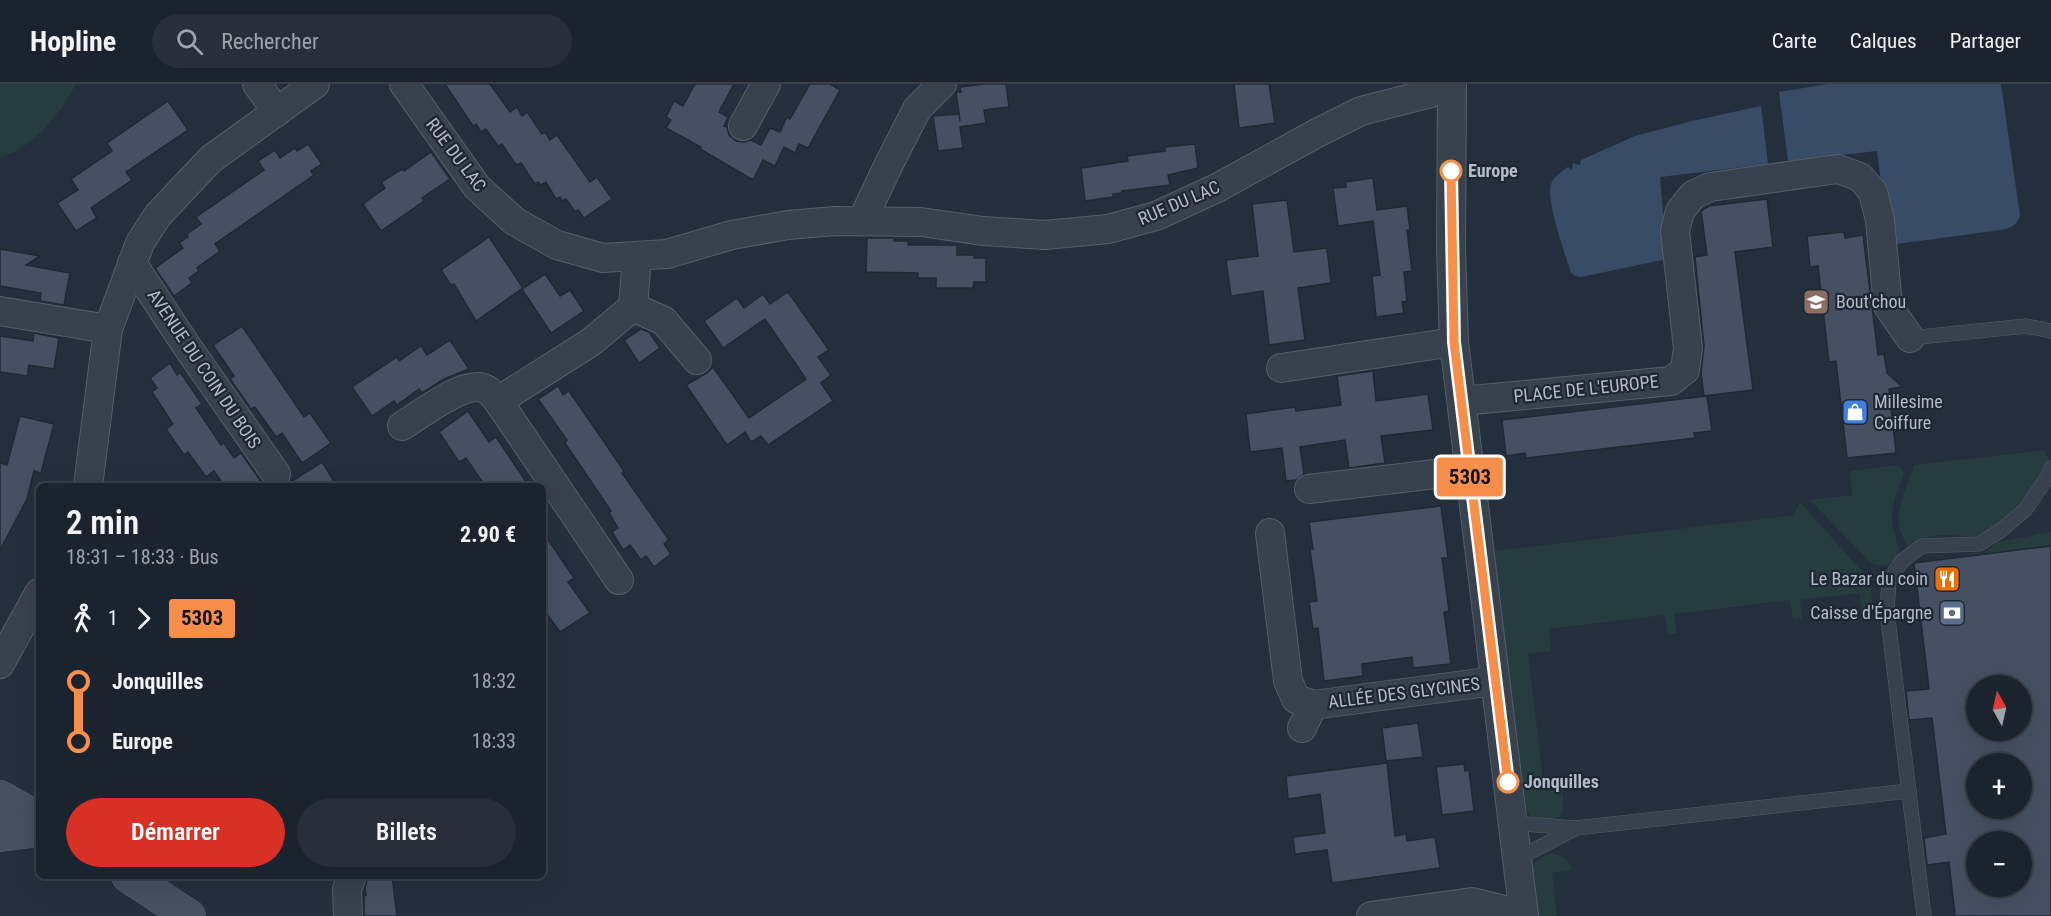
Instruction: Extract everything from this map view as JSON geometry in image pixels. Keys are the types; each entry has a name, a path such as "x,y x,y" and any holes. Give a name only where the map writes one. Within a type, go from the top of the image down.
{"main road":[{"path":"0,796 36,817"},
{"path":"0,835 36,830"},
{"path":"133,879 189,916"}],"street":[{"path":"257,84 277,112"},
{"name":"AVENUE DU COIN DU BOIS","path":"88,483 108,328 140,243 158,215 211,159 315,84"},
{"name":"RUE DU LAC","path":"404,84 477,187 514,222 557,245 603,258 667,254 732,235 788,225 835,221 921,222 983,231 1045,235 1108,229 1156,216 1217,188 1361,111 1431,93 1438,84"},
{"path":"743,126 766,84"},
{"path":"862,221 888,164 918,109 942,84"},
{"path":"1371,916 1472,902 1524,915 1454,342 1451,237 1452,84"},
{"name":"PLACE DE L'EUROPE","path":"1462,401 1671,381 1685,370 1688,348 1675,231 1680,211 1693,195 1710,187 1838,170 1860,177 1873,192 1880,220 1888,306 1910,338"},
{"path":"498,401 591,342 633,307 637,256"},
{"name":"AVENUE DU COIN DU BOIS","path":"132,263 276,474"},
{"path":"633,307 664,321 698,360"},
{"path":"0,311 108,328"},
{"path":"1281,368 1454,342"},
{"path":"402,426 462,390 478,387 489,390 619,580"},
{"path":"1309,489 1469,470"},
{"name":"ALLÉE DES GLYCINES","path":"1270,533 1288,681 1307,717 1496,681"},
{"path":"0,664 36,598"},
{"path":"1472,902 1518,866"},
{"path":"348,916 347,889 351,879"}],"lane":[{"path":"1910,338 2026,327 2051,331"},
{"path":"1924,916 1887,611 1889,580 1902,561 1922,546 1979,544 2000,531 2025,510 2049,475 2051,468"},
{"path":"1514,823 1576,828 1909,791"},
{"path":"1518,866 1576,828"}],"green space":[{"path":"0,84 76,84 62,107 45,128 24,146 0,158"},
{"path":"2044,450 2048,463 2039,483 2012,514 1992,530 1971,537 1933,536 1907,547 1900,528 1899,509 1914,465"},
{"path":"1898,465 1904,475 1893,505 1892,522 1900,553 1888,564 1880,566 1871,563 1810,500 1852,495 1850,471"},
{"path":"1800,502 1870,581 1873,610 1862,611 1859,593 1800,600 1802,618 1793,619 1790,600 1674,614 1677,633 1668,634 1664,615 1549,629 1551,651 1528,654 1544,788 1562,786 1563,810 1557,818 1534,819 1522,805 1503,655 1494,551 1794,515"},
{"path":"2051,532 2051,546 1983,554 1998,542"},
{"path":"1550,854 1564,858 1572,870 1552,873 1557,916 1535,916 1530,879 1535,864"}],"water":[{"path":"1828,84 2001,84 2020,216 2017,222 2001,230 1889,245 1877,151 1788,161 1779,92"},
{"path":"1761,106 1768,164 1660,177 1667,259 1581,277 1571,273 1550,196 1551,184 1559,173 1568,167 1572,170 1573,163 1580,165 1581,160 1635,136"}],"building":[{"path":"445,84 490,84 510,112 517,107 522,116 527,112 542,134 545,132 550,140 557,135 590,182 597,177 612,199 584,218 578,210 575,212 566,199 562,201 560,197 556,199 546,182 541,185 538,182 535,184 521,163 516,165 502,144 498,146 486,129 481,132 476,124 473,126"},
{"path":"695,84 734,84 719,112 728,117 724,126 736,141 751,140 761,145 770,128 780,132 787,117 790,119 810,84 830,84 840,90 808,148 799,144 795,153 784,147 775,166 763,160 753,180 666,128 671,120 666,117 674,101 683,106"},
{"path":"1006,84 1009,107 984,110 986,123 960,127 963,148 938,151 933,116 959,114 960,121 956,92 961,92 960,87"},
{"path":"1234,84 1269,84 1275,123 1239,128"},
{"path":"168,101 188,130 126,172 132,180 91,208 97,218 76,231 57,203 78,190 71,179 112,151 107,143"},
{"path":"308,144 322,164 311,171 314,175 215,244 220,251 197,268 199,271 189,278 192,283 174,296 155,268 183,248 179,243 201,224 196,217 264,170 258,161 275,150 280,158 295,148 297,151"},
{"path":"1195,144 1198,168 1168,175 1170,185 1122,191 1122,193 1113,194 1113,197 1085,201 1081,168 1128,161 1127,156 1165,151 1165,147"},
{"path":"431,152 450,179 422,198 424,201 381,231 363,204 385,188 381,182 402,169 404,171"},
{"path":"1373,178 1377,210 1407,206 1410,230 1407,230 1412,271 1404,272 1407,301 1402,302 1404,313 1376,317 1372,276 1380,275 1373,221 1338,226 1333,188 1346,187 1345,182"},
{"path":"1767,199 1773,247 1735,252 1753,390 1704,396 1701,373 1704,346 1695,257 1707,255 1701,211 1709,206"},
{"path":"1287,200 1294,252 1327,248 1331,283 1298,288 1305,340 1269,345 1263,291 1231,296 1226,260 1258,256 1252,204"},
{"path":"1844,232 1845,238 1863,235 1878,355 1884,354 1887,373 1902,387 1889,389 1896,453 1847,458 1836,361 1829,362 1818,266 1810,267 1807,236"},
{"path":"489,237 523,288 476,321 454,284 451,285 441,270"},
{"path":"867,238 894,238 894,241 908,241 908,245 957,245 957,255 975,255 974,258 986,258 986,282 974,282 973,288 936,288 936,278 918,278 918,273 866,272"},
{"path":"0,249 40,256 26,265 70,273 64,305 40,301 41,293 0,286"},
{"path":"545,274 560,296 570,290 584,311 551,333 522,289"},
{"path":"788,292 829,350 818,357 831,375 821,383 833,401 768,445 761,436 751,442 745,432 727,445 686,385 713,367 749,418 806,379 765,319 723,348 704,321 737,298 744,308 763,294 770,304"},
{"path":"242,326 304,417 310,413 331,443 302,463 282,433 276,437 255,407 251,409 230,379 234,376 213,345"},
{"path":"641,329 649,332 660,348 639,363 624,340"},
{"path":"34,333 59,338 54,369 29,365 27,376 0,372 0,336 33,341"},
{"path":"450,340 469,369 444,379 422,393 419,389 397,405 394,401 372,416 352,387 397,357 399,361 421,346 427,355"},
{"path":"170,363 177,375 180,372 202,404 196,408 221,445 224,443 234,458 241,453 262,483 222,483 214,471 206,477 188,452 184,455 166,429 173,424 152,392 157,388 150,378"},
{"path":"1373,371 1376,401 1428,394 1433,430 1381,436 1385,463 1349,468 1345,440 1300,447 1304,474 1296,480 1286,481 1282,448 1250,452 1246,414 1295,407 1296,411 1341,405 1337,376"},
{"path":"558,386 563,395 569,391 669,540 664,544 671,554 654,567 646,556 641,560 630,545 623,550 612,532 618,528 609,513 611,511 565,443 567,440 538,399"},
{"path":"1707,396 1712,431 1694,433 1695,438 1526,458 1525,453 1506,456 1502,420"},
{"path":"468,411 489,442 496,437 527,483 483,483 466,458 459,462 439,432"},
{"path":"20,416 54,424 41,473 34,471 27,499 0,550 0,463 7,465"},
{"path":"322,462 335,483 289,483"},
{"path":"1441,506 1448,558 1442,558 1449,611 1444,612 1451,664 1413,668 1412,657 1362,664 1363,676 1324,681 1318,628 1313,629 1309,602 1317,601 1309,522"},
{"path":"546,536 574,578 568,582 590,613 560,632 546,613"},
{"path":"2051,546 2051,916 1955,916 1949,862 1927,865 1924,838 1946,834 1932,718 1909,720 1906,691 1929,689 1914,563"},
{"path":"1418,723 1423,757 1386,761 1382,728"},
{"path":"1387,763 1395,836 1406,834 1407,841 1435,837 1440,868 1332,883 1327,850 1295,854 1293,837 1325,833 1320,794 1288,799 1286,776"},
{"path":"1464,764 1465,771 1469,770 1474,811 1442,815 1436,767"},
{"path":"367,879 392,879 397,916 364,916"}],"bus line":[{"name":"5303","path":"1451,171 1454,342 1508,782"}],"place":[{"name":"Europe","path":"1451,171"},
{"name":"Bout'chou","path":"1816,302"},
{"name":"Millesime Coiffure","path":"1855,412"},
{"name":"Le Bazar du coin","path":"1947,579"},
{"name":"Caisse d'Épargne","path":"1952,613"},
{"name":"Jonquilles","path":"1508,782"}]}
